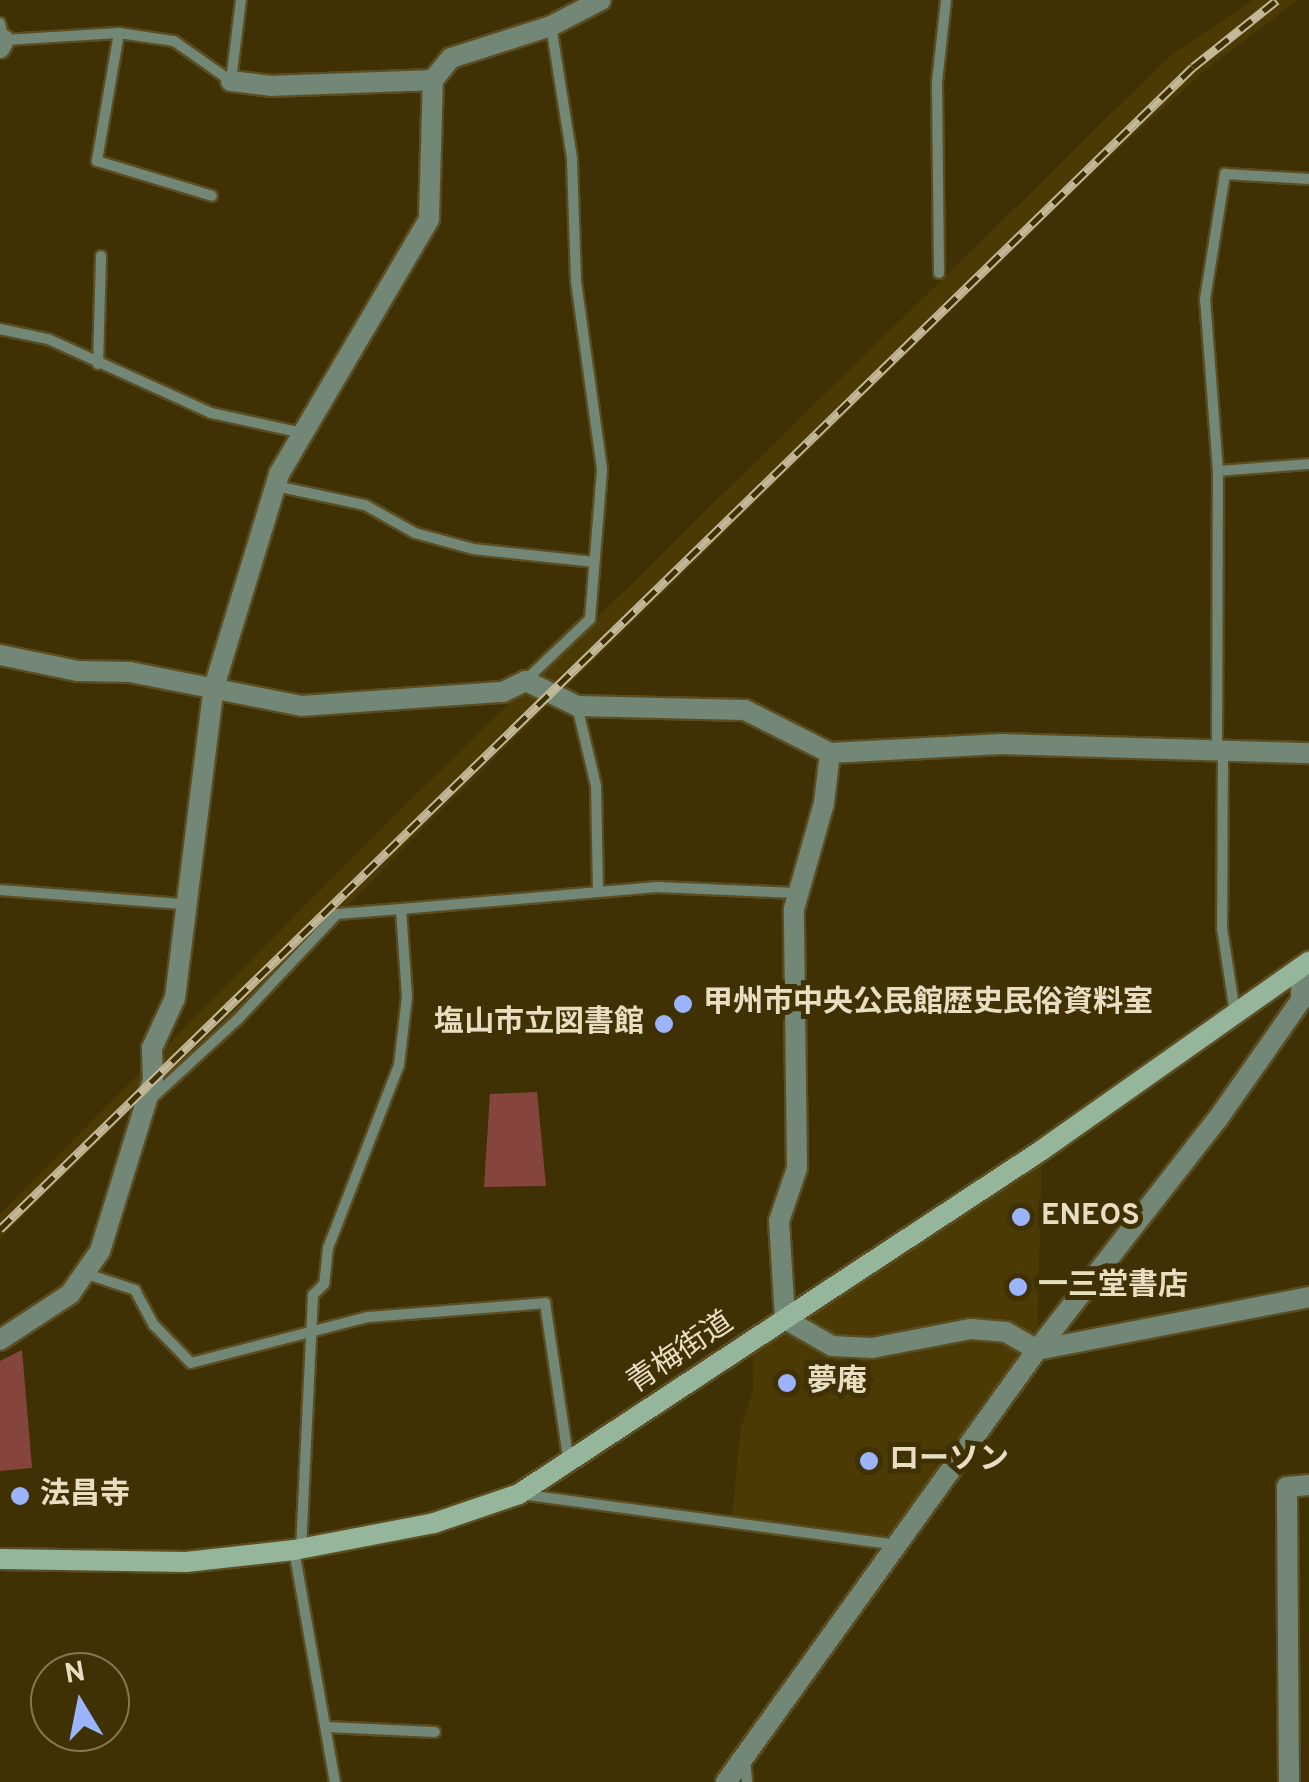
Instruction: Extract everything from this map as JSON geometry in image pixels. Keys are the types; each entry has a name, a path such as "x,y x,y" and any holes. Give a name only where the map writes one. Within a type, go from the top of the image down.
{"main road":[{"name":"青梅街道","path":"0,1559 186,1562 298,1550 434,1523 519,1494 570,1466 1305,965"}],"street":[{"path":"231,81 271,86 433,80 463,52 550,26 601,0"},
{"path":"0,1340 70,1294 87,1274 146,1103 152,1048 175,998 214,687 276,486 430,219 433,80"},
{"path":"0,655 214,687 300,706 503,692 526,681 577,706 745,710 830,753 1002,744 1309,753"},
{"path":"830,753 824,803 798,893 797,1168 779,1221 785,1319 832,1346 872,1348 971,1329 1006,1332 1037,1350 1309,1298"},
{"path":"726,1782 1037,1350 1217,1120 1302,1000 1305,965"},
{"path":"1289,1782 1286,1487 1309,1485"}],"lane":[{"path":"1,37 120,32 174,41 231,81 240,0"},
{"path":"939,273 937,82 946,0"},
{"path":"526,681 590,618 602,468 576,281 572,158 550,26"},
{"path":"120,32 97,160 212,196"},
{"path":"1235,1014 1222,928 1218,472 1205,300 1226,174 1309,179"},
{"path":"98,364 100,256"},
{"path":"0,328 48,339 211,413 304,433"},
{"path":"1218,472 1309,464"},
{"path":"276,486 365,505 415,532 474,549 594,562"},
{"path":"577,706 596,786 598,892"},
{"path":"146,1103 237,1020 337,914 598,892 729,886 798,893"},
{"path":"0,890 184,904"},
{"path":"334,1782 298,1550 306,1337 328,1248 395,1080 407,997 401,909"},
{"path":"87,1274 136,1290 154,1325 192,1363 306,1337 368,1318 545,1304 570,1466"},
{"path":"519,1494 899,1545"},
{"path":"326,1727 435,1732"},
{"path":"744,1756 747,1782"}],"shaded area":[{"path":"1253,0 1298,0 1204,71 1086,179 423,828 237,1020 131,1110 0,1239 0,1214 378,832 1170,56"},
{"path":"537,1092 546,1186 484,1187 490,1094"},
{"path":"1042,1150 1037,1350 890,1540 732,1520 740,1431 753,1391 752,1342"},
{"path":"22,1350 32,1468 0,1471 0,1361"}],"railway":[{"path":"0,1229 1193,67 1277,0"}],"place":[{"name":"甲州市中央公民館歴史民俗資料室","path":"683,1004"},
{"name":"塩山市立図書館","path":"664,1024"},
{"name":"ENEOS","path":"1021,1217"},
{"name":"一三堂書店","path":"1018,1287"},
{"name":"夢庵","path":"787,1383"},
{"name":"ローソン","path":"869,1461"},
{"name":"法昌寺","path":"20,1496"}]}
